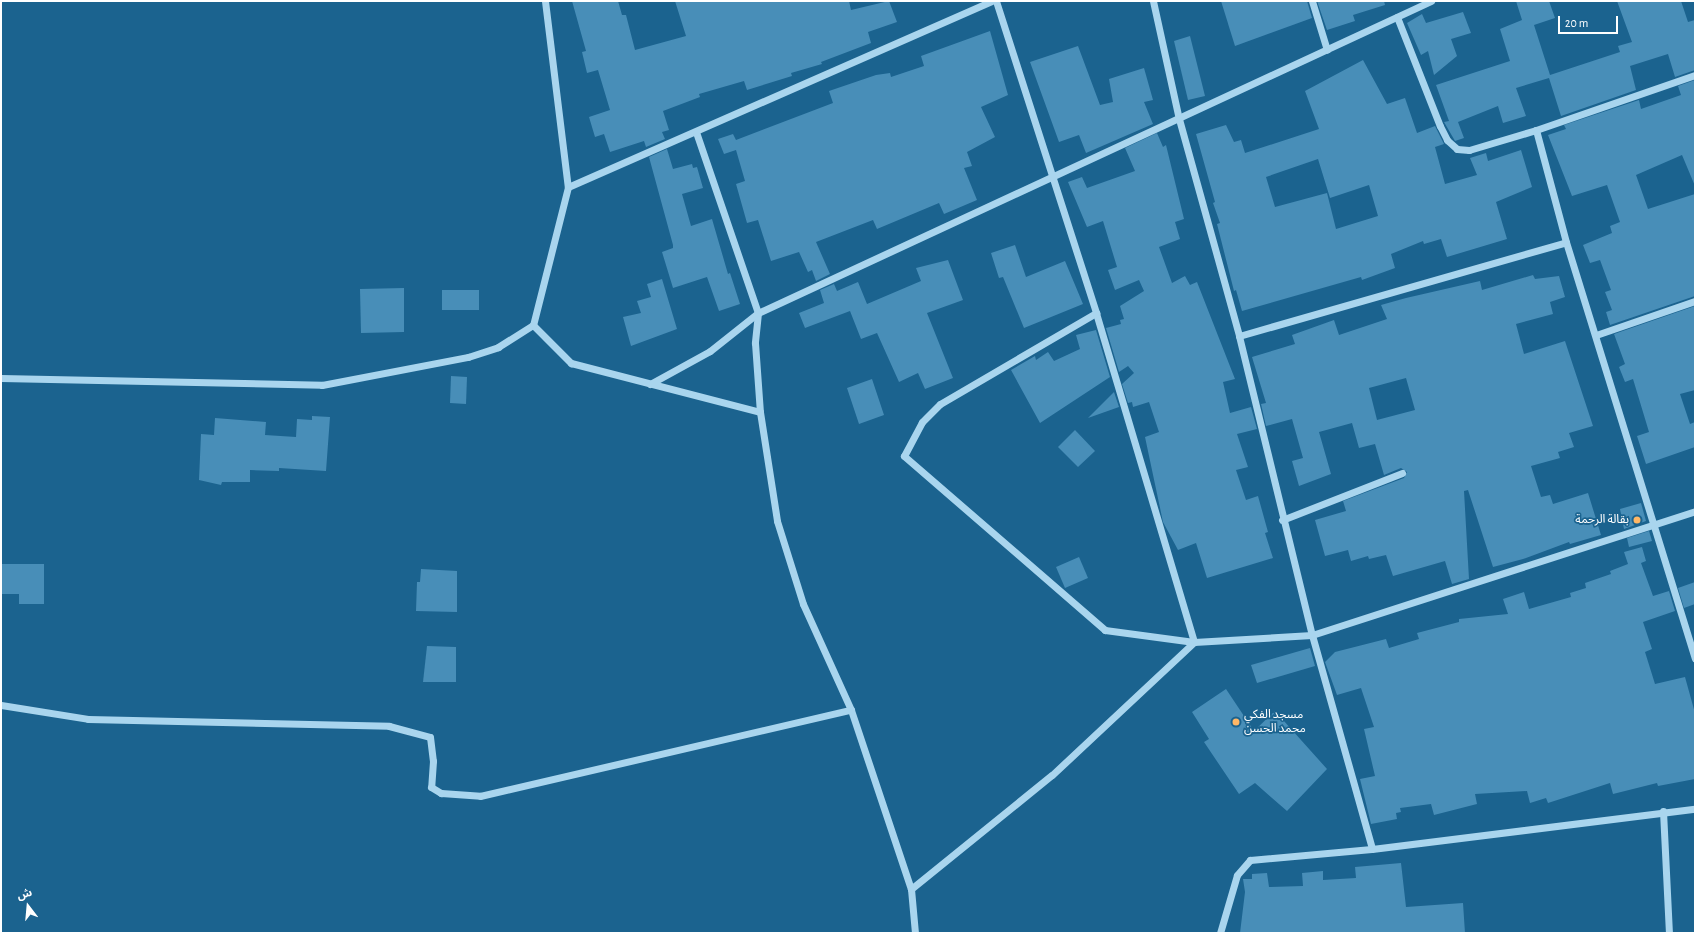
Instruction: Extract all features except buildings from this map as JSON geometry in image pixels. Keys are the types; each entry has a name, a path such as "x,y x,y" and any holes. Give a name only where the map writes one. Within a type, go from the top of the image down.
{"street":[{"path":"1,378 322,385 468,357 498,347 533,325 568,186 545,1"},
{"path":"568,186 696,132 991,1"},
{"path":"996,1 1096,313 1194,642"},
{"path":"1153,1 1179,119 1239,336 1282,520 1312,635 1372,849"},
{"path":"1312,1 1327,50"},
{"path":"650,384 710,351 758,313 1431,1"},
{"path":"1397,17 1440,126 1447,140 1458,150 1469,150 1536,130 1695,75"},
{"path":"1536,130 1566,242 1596,335 1652,526 1695,659"},
{"path":"696,132 758,313 755,343 760,412 777,521 803,604 851,710 911,889 915,933"},
{"path":"1239,336 1566,242"},
{"path":"1596,335 1695,301"},
{"path":"1096,313 940,404 922,422 904,456 1105,630 1194,642 1312,635 1695,511"},
{"path":"533,325 571,363 760,412"},
{"path":"1282,520 1402,473"},
{"path":"911,889 1052,775 1194,642"},
{"path":"1,706 88,719 389,726 430,737 433,761 431,787 441,793 480,796 851,710"},
{"path":"1220,933 1237,875 1250,860 1372,849 1695,808"},
{"path":"1663,811 1669,933"}],"place":[{"name":"بقالة الرحمة","path":"1637,520"},
{"name":"مسجد الفكي محمد الحسن","path":"1236,722"}]}
